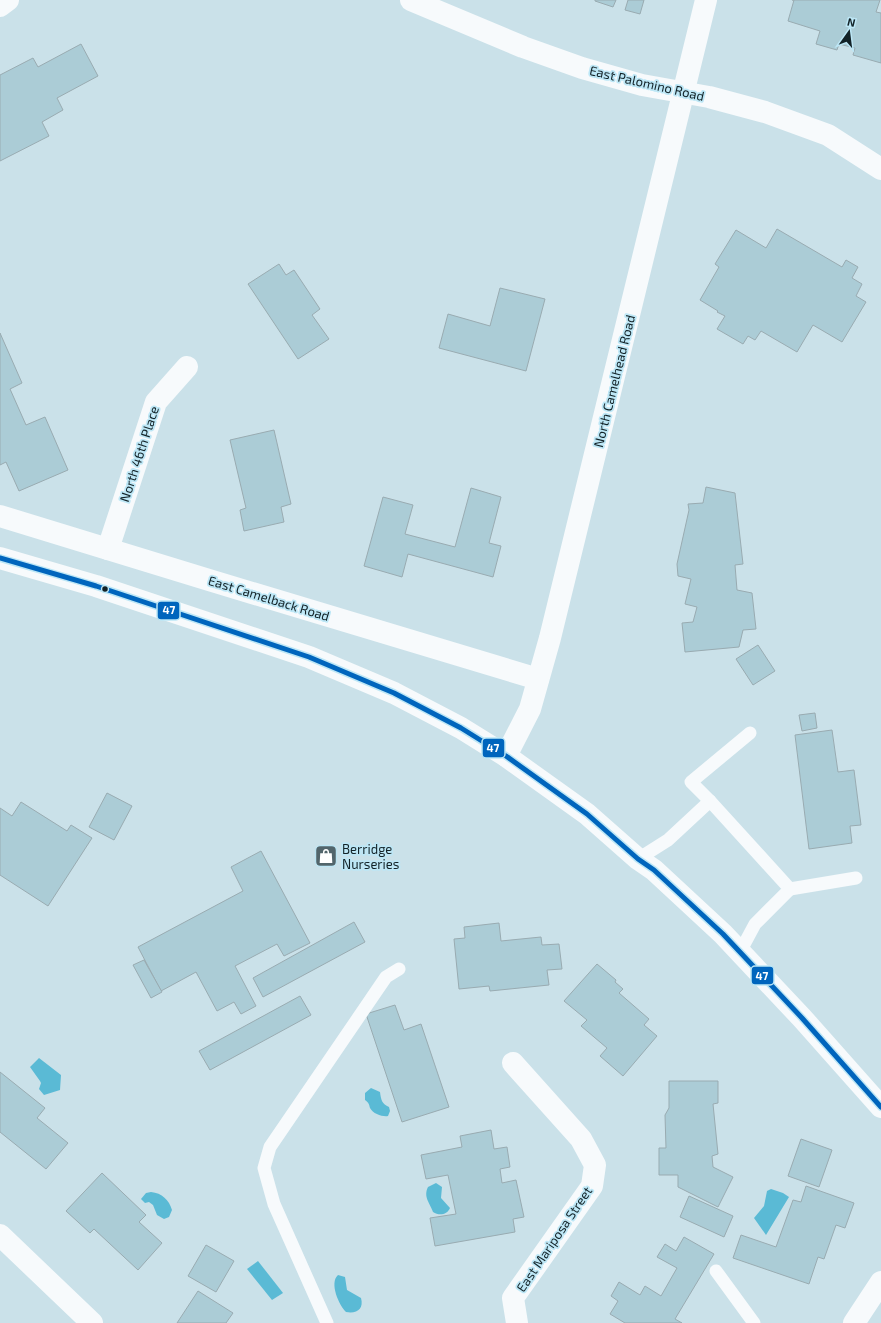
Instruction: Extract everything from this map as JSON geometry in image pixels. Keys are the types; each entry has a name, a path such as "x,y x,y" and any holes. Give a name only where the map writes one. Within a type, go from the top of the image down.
{"street":[{"path":"0,6 8,0"},
{"name":"East Palomino Road","path":"411,0 523,47 582,68 642,85 684,92 765,112 828,135 881,169"},
{"name":"North Camelhead Road","path":"506,756 530,709 550,638 706,0"},
{"name":"North 46th Place","path":"108,549 156,402 187,368"},
{"name":"East Camelback Road","path":"0,516 538,679"},
{"path":"0,558 96,586 309,657 407,700 461,728 506,756 587,814 638,859 654,870 723,934 802,1018 881,1107"},
{"name":"East Mariposa Street","path":"513,1063 581,1139 594,1166 592,1186 513,1298 517,1323"},
{"path":"0,1235 92,1323"},
{"path":"854,1323 881,1282"}],"lane":[{"path":"750,733 691,782 790,889"},
{"path":"638,859 668,840 710,801"},
{"path":"740,952 755,924 790,889 856,878"},
{"path":"327,1323 274,1204 264,1168 270,1146 386,977 399,969"},
{"path":"716,1271 754,1323"}],"water":[{"path":"39,1058 61,1075 60,1090 44,1095 39,1089 41,1083 30,1067"},
{"path":"371,1088 380,1092 382,1101 389,1107 390,1111 388,1116 373,1112 365,1100 365,1093"},
{"path":"436,1183 442,1187 441,1198 450,1208 443,1214 433,1212 426,1194 428,1187"},
{"path":"771,1189 783,1193 789,1197 766,1235 754,1218 764,1206 767,1191"},
{"path":"151,1192 162,1195 167,1200 172,1210 169,1217 164,1219 157,1215 153,1205 149,1202 145,1203 141,1199 146,1193"},
{"path":"258,1261 283,1293 272,1300 247,1269"},
{"path":"338,1275 345,1277 347,1290 361,1298 362,1302 359,1310 346,1312 343,1309 336,1294 334,1283"}],"building":[{"path":"595,0 616,0 613,7"},
{"path":"628,0 644,0 640,14 625,10"},
{"path":"794,0 880,0 876,12 881,13 881,63 853,55 855,48 839,44 837,50 816,44 820,31 788,21"},
{"path":"81,44 98,76 57,98 63,110 42,122 49,136 0,161 0,75 33,58 38,67"},
{"path":"777,229 842,267 846,260 858,267 852,278 862,284 856,296 866,302 842,342 813,325 797,352 761,331 755,340 748,336 743,344 717,329 725,316 700,300 719,267 715,264 736,230 766,248"},
{"path":"279,264 286,275 294,270 320,309 312,315 329,339 298,359 248,284"},
{"path":"500,288 545,299 526,371 439,348 448,314 490,326"},
{"path":"0,333 22,383 10,389 26,425 45,417 68,470 19,491 6,462 0,465"},
{"path":"274,430 291,504 281,507 284,522 244,531 240,510 246,508 230,440"},
{"path":"706,487 735,493 743,564 735,565 737,590 752,593 756,629 743,630 739,647 685,652 682,623 693,622 697,607 685,604 691,579 678,576 677,564 689,510 688,504 703,503"},
{"path":"471,488 501,497 489,543 501,546 493,577 408,554 402,577 364,566 383,497 413,505 405,534 455,547"},
{"path":"758,645 775,671 753,685 736,659"},
{"path":"815,713 817,728 802,731 799,715"},
{"path":"832,730 838,772 854,770 861,825 850,826 852,843 809,849 795,735"},
{"path":"107,793 132,806 114,840 89,827"},
{"path":"21,802 67,831 71,825 92,838 48,906 0,875 0,808 12,816"},
{"path":"261,851 310,943 284,956 277,944 235,966 256,1006 241,1014 234,1002 217,1011 196,972 161,991 138,947 243,891 231,867"},
{"path":"354,922 365,942 263,997 253,978"},
{"path":"499,923 501,941 541,937 542,945 559,944 562,969 547,970 549,985 490,991 489,986 459,989 454,939 465,938 464,927"},
{"path":"144,960 162,992 151,998 133,965"},
{"path":"597,964 616,980 615,982 623,989 619,993 649,1019 644,1025 657,1036 623,1076 600,1056 607,1048 581,1026 587,1020 564,1001"},
{"path":"300,996 311,1015 210,1070 199,1051"},
{"path":"395,1005 404,1030 421,1024 449,1107 402,1122 366,1014"},
{"path":"0,1072 45,1108 37,1118 68,1143 46,1169 0,1132"},
{"path":"669,1081 718,1081 718,1103 713,1104 718,1154 712,1156 713,1167 733,1177 718,1207 678,1187 678,1175 659,1175 659,1148 666,1148 665,1115 669,1108"},
{"path":"491,1130 494,1149 507,1147 510,1167 500,1169 502,1183 516,1180 524,1217 513,1219 515,1232 435,1246 430,1218 456,1214 448,1175 426,1179 421,1155 462,1147 460,1136"},
{"path":"801,1139 832,1150 819,1187 788,1176"},
{"path":"102,1173 146,1215 139,1222 162,1243 138,1270 94,1229 90,1233 66,1211"},
{"path":"806,1186 854,1203 845,1228 836,1225 824,1259 818,1257 809,1284 733,1258 741,1235 776,1247 793,1200 801,1202"},
{"path":"689,1196 733,1216 724,1237 680,1217"},
{"path":"684,1237 714,1254 675,1319 682,1323 625,1323 610,1314 618,1301 611,1296 619,1282 640,1295 645,1286 661,1296 677,1268 657,1257 665,1244 676,1251"},
{"path":"206,1245 234,1261 216,1292 188,1276"},
{"path":"198,1291 233,1313 226,1323 177,1323"}],"transit line":[{"name":"47","path":"0,558 96,586 309,657 394,693 461,728 506,756 587,814 638,859 654,870 723,934 802,1018 881,1107"}],"place":[{"name":"Berridge Nurseries","path":"326,856"}]}
